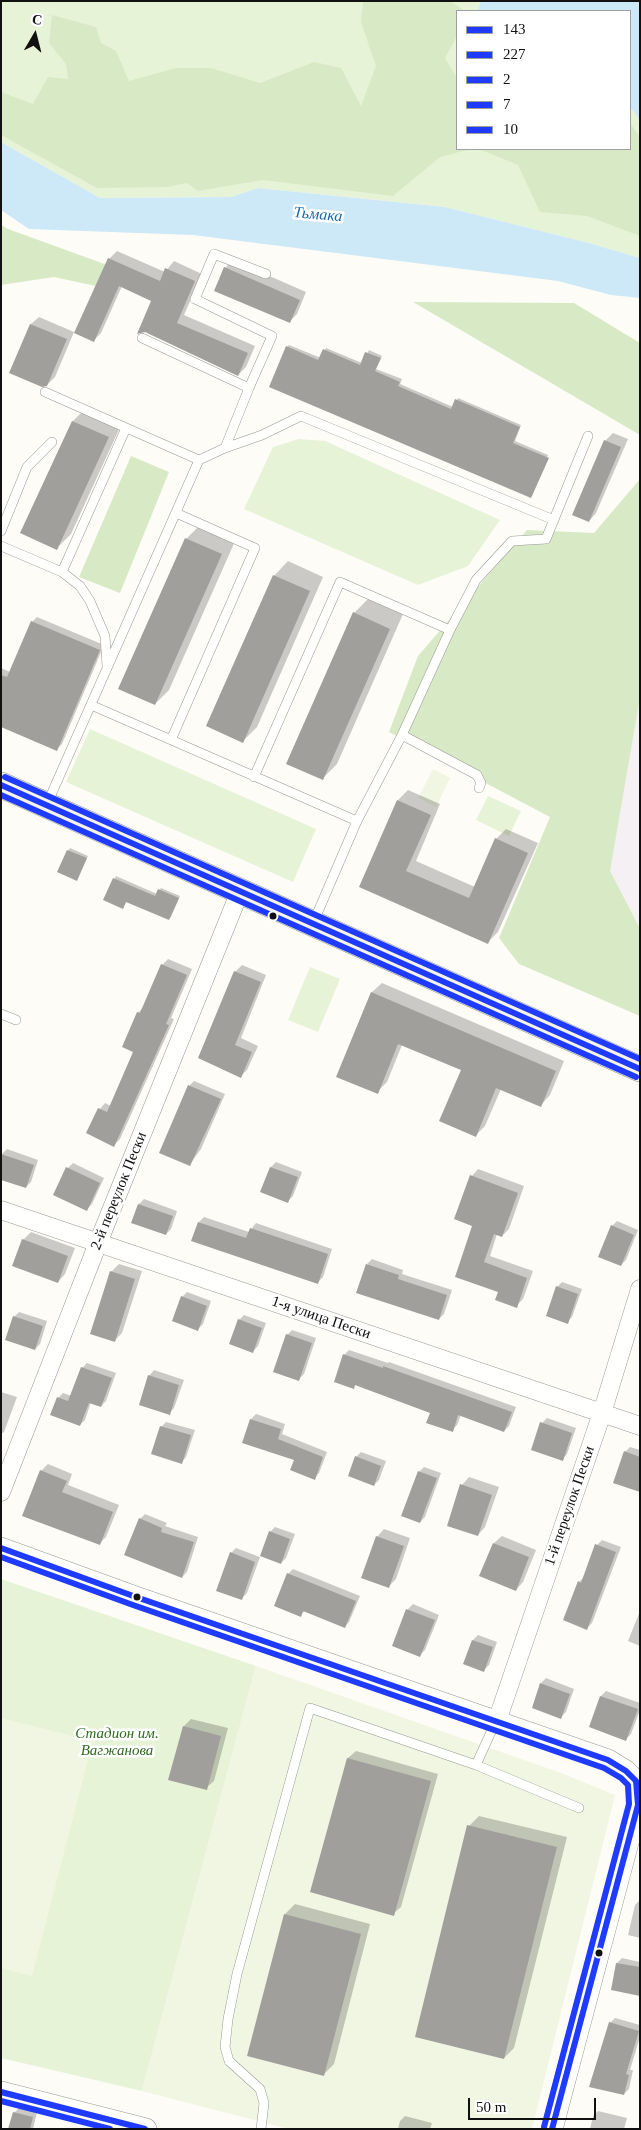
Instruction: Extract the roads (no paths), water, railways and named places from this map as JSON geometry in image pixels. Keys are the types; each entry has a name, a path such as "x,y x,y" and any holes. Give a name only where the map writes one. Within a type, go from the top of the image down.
{"main road":[{"path":"1,785 640,1069"}],"street":[{"name":"2-й переулок Пески","path":"1,1492 98,1243 240,892"},
{"name":"1-я улица Пески","path":"1,1210 640,1426"},
{"name":"1-й переулок Пески","path":"496,1721 602,1412 640,1289"},
{"path":"1,1548 145,1600 608,1760 638,1778 638,1805 552,2129"},
{"path":"1,2092 146,2129"}],"lane":[{"path":"225,448 272,336 195,299 214,254 266,274"},
{"path":"142,338 249,388"},
{"path":"45,392 199,460"},
{"path":"47,805 199,460 225,448 262,435 301,416 554,520"},
{"path":"62,572 126,428"},
{"path":"313,924 357,821 402,734 450,630 476,580 512,541 546,538 588,436"},
{"path":"1,530 27,467 52,442"},
{"path":"170,740 255,548 176,513"},
{"path":"1,546 62,572 80,586 90,601 105,636 107,668"},
{"path":"254,777 340,582 450,630"},
{"path":"91,705 357,821"},
{"path":"402,734 477,775 481,782 480,788"},
{"path":"1,1014 16,1020"},
{"path":"261,2129 264,2103 260,2089 229,2062 225,2047 228,2019 238,1974 310,1708 476,1765 578,1808"},
{"path":"476,1765 496,1721"}],"water":[{"path":"481,1 640,1 640,121 631,109 631,10 478,10"},
{"name":"Тьмака","path":"1,142 100,198 231,197 258,188 445,207 589,243 640,258 640,298 611,295 558,281 193,235 29,229 1,210"}],"park label":[{"name":"Стадион им. Вагжанова","path":"117,1742"}]}
